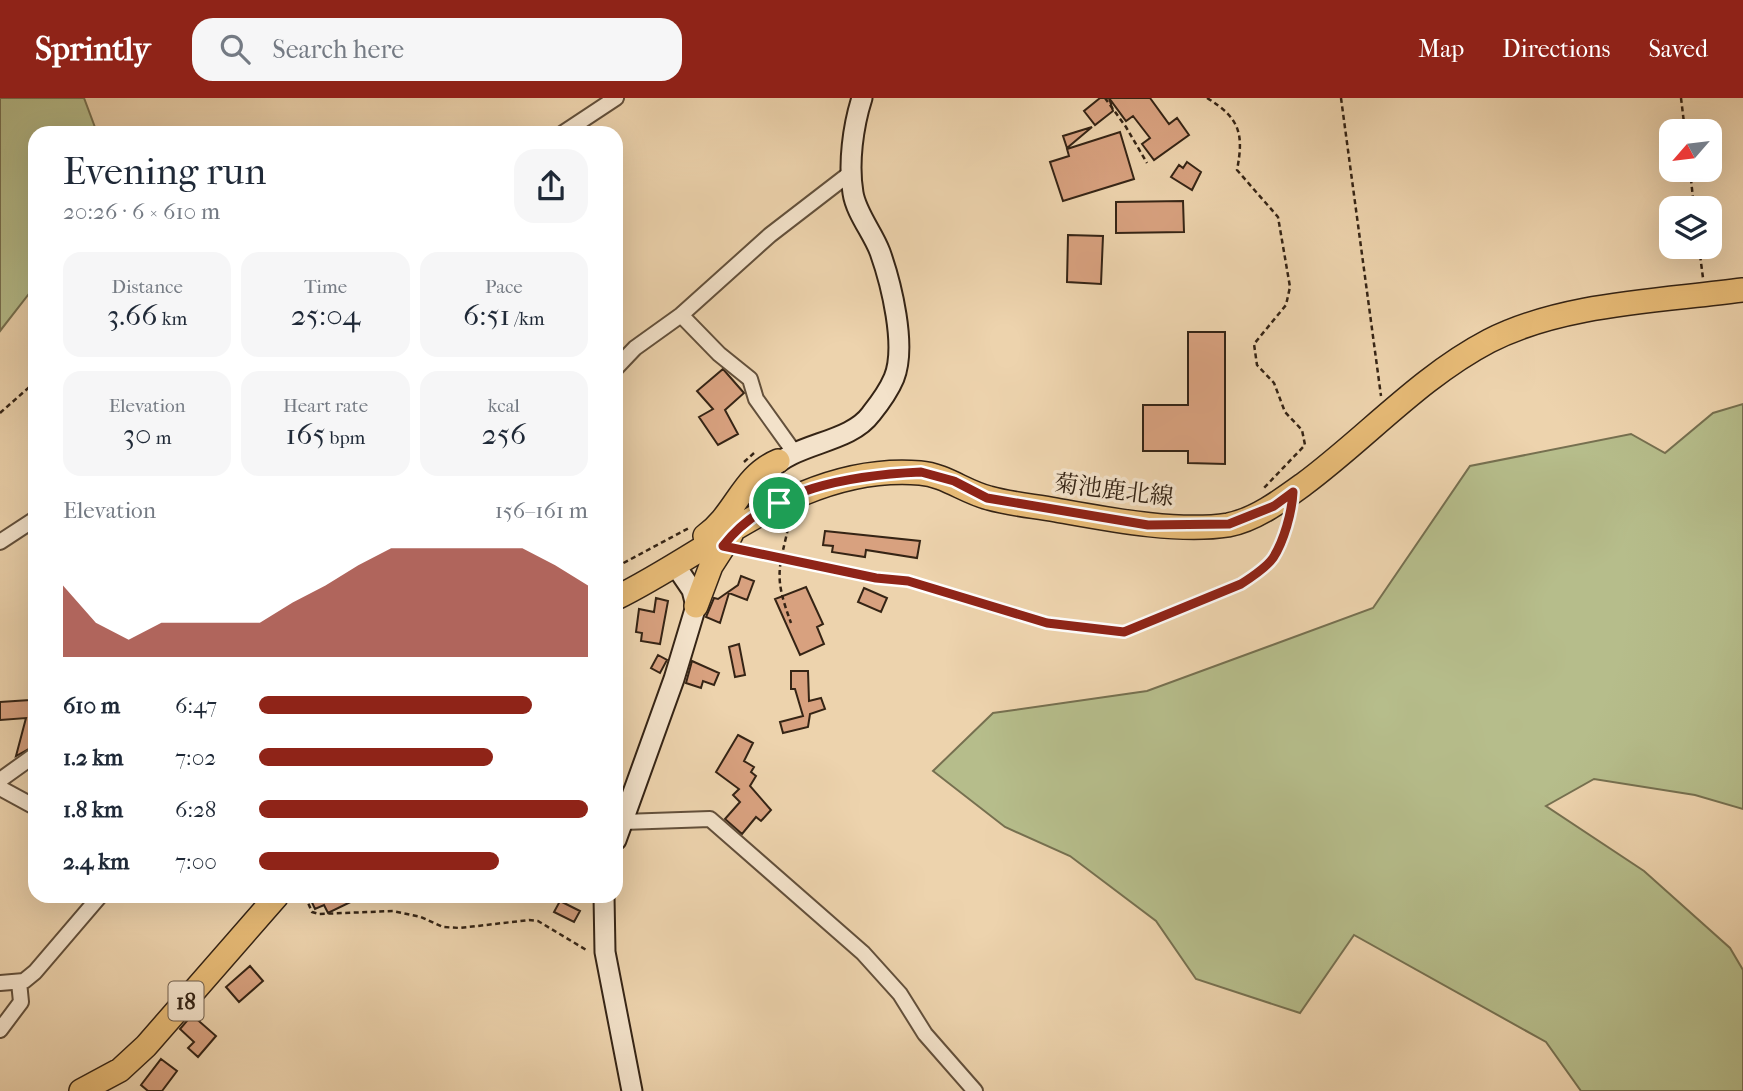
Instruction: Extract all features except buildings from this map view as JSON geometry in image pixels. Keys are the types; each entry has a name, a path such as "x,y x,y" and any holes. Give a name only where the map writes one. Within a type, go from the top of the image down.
{"main road":[{"name":"菊池鹿北線","path":"623,594 783,502 825,484 880,474 921,472 954,481 987,498 1148,525 1229,524 1274,506 1439,373 1491,340 1564,314 1743,290"},
{"path":"668,570 719,526 753,476 786,452"},
{"path":"696,606 723,546 737,527"},
{"name":"18","path":"81,1091 120,1070 146,1046 271,903"}],"street":[{"path":"574,126 616,98"},
{"path":"783,502 769,480 769,471 786,452 834,437 869,417 894,377 897,318 880,252 853,195 855,120 862,98"},
{"path":"623,361 669,320 681,315 770,235 853,170"},
{"path":"681,315 719,354 750,379 756,399 786,452"},
{"path":"0,542 28,524"},
{"path":"668,570 692,590 696,606 674,679 623,821 710,819 863,953 900,994 925,1034 975,1091"},
{"path":"0,780 28,760"},
{"path":"0,788 28,803"},
{"path":"0,983 19,982 35,972 94,903"},
{"path":"604,903 605,952 632,1091"},
{"path":"0,1030 21,1002 19,982"}],"path":[{"path":"1105,98 1147,163"},
{"path":"1208,98 1223,107 1237,123 1240,153 1237,170 1245,183 1263,195 1278,217 1290,287 1286,305 1254,344 1257,365 1273,383 1284,412 1302,430 1304,445 1257,495"},
{"path":"1341,98 1367,279 1379,390 1388,415"},
{"path":"1681,98 1684,119"},
{"path":"1700,259 1705,295"},
{"path":"0,412 28,388"},
{"path":"741,466 749,454 786,452"},
{"path":"723,546 876,578 908,581 1047,623 1124,632 1241,584 1256,573 1273,558 1292,508 1293,492"},
{"path":"783,502 791,517 778,588 791,623"},
{"path":"623,563 696,521"},
{"path":"308,903 312,912 319,914 393,911 452,927 538,921 592,953 605,952"}],"green space":[{"path":"0,98 84,98 94,126 28,126 28,295 0,331"},
{"path":"1743,404 1743,809 1695,795 1594,779 1546,806 1644,871 1730,948 1743,970 1743,1091 1581,1091 1546,1042 1354,935 1300,1013 1196,979 1156,921 1070,856 1005,827 933,771 993,713 1147,691 1373,608 1470,466 1631,434 1665,453 1713,413"}],"route":[{"path":"921,472 954,481 987,498 1062,511 1148,525 1229,524 1274,506 1293,492 1292,508 1273,558 1256,573 1241,584 1124,632 1091,626 1047,623 908,581 876,578 723,546 737,527 779,503 825,484 880,474 921,472"}]}
